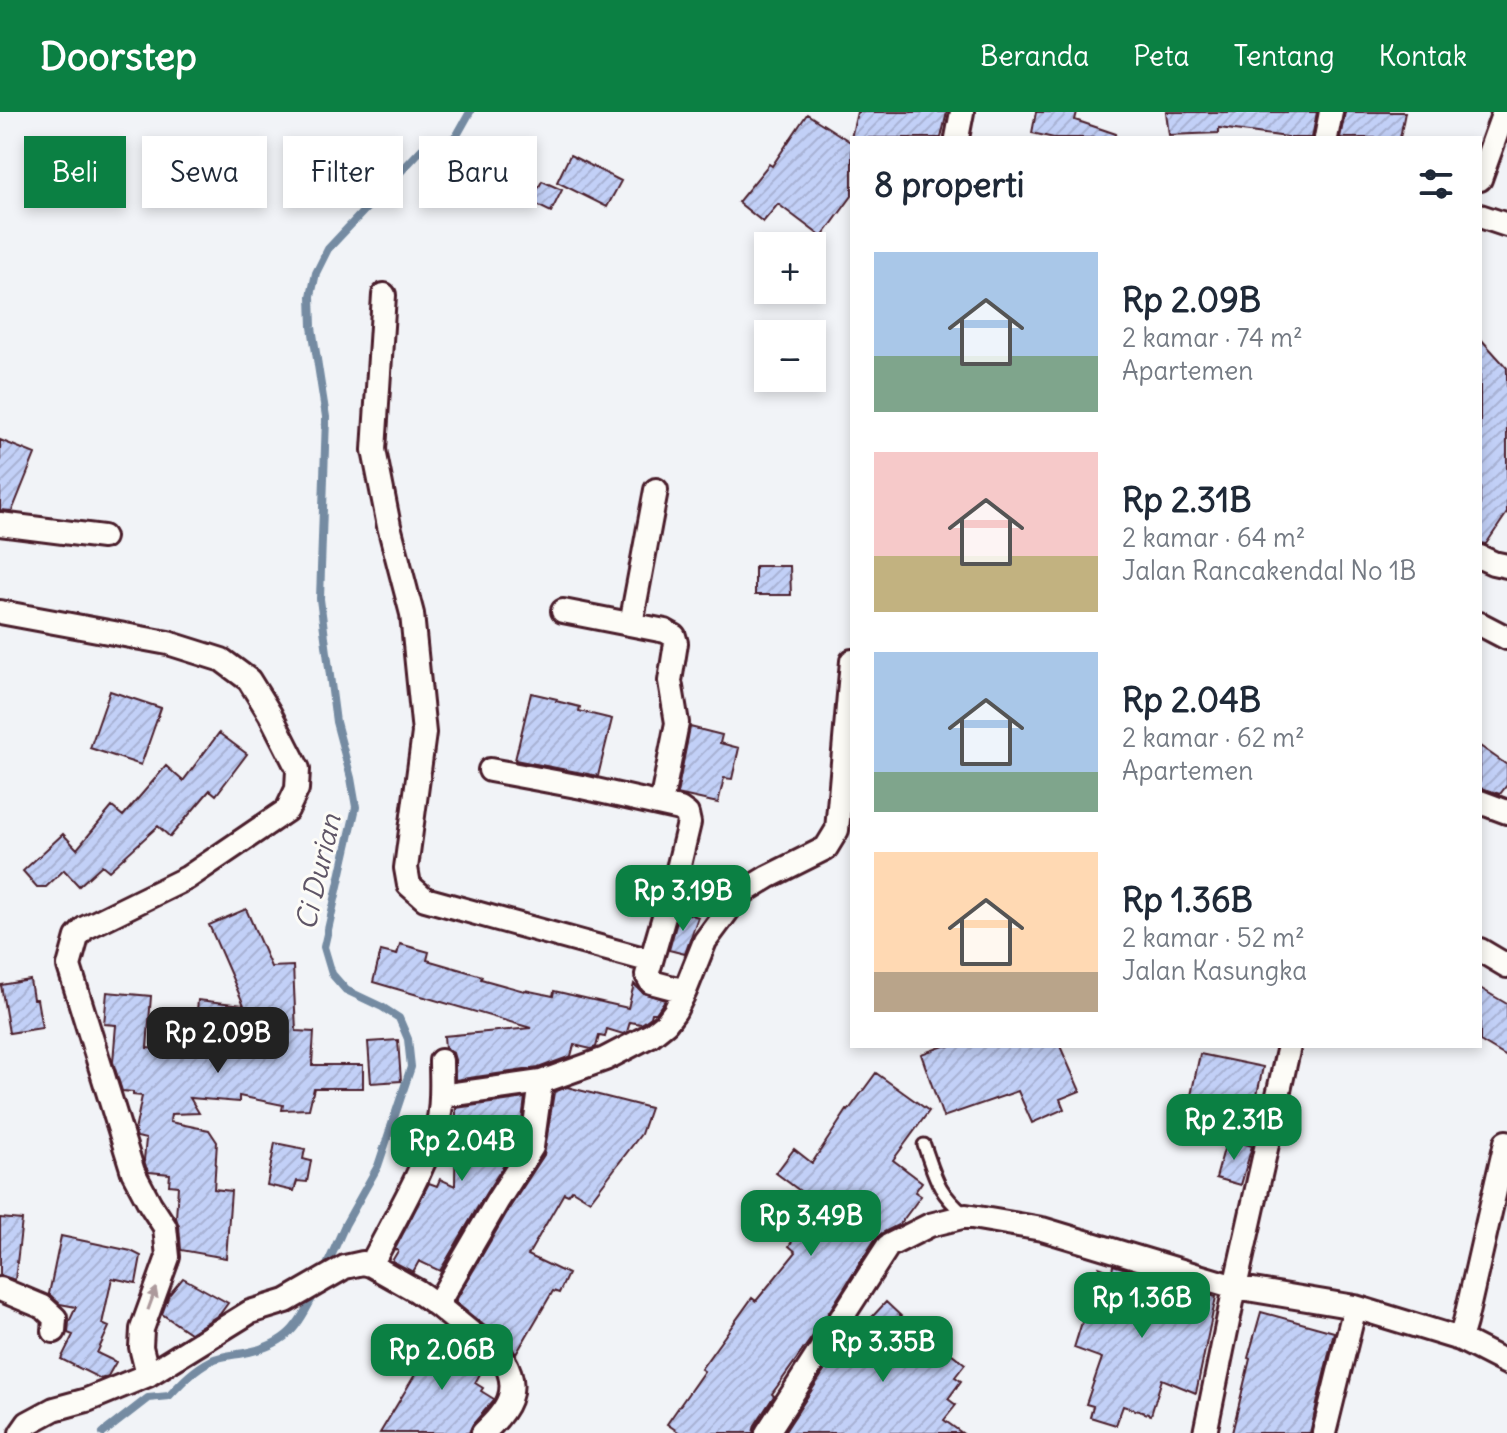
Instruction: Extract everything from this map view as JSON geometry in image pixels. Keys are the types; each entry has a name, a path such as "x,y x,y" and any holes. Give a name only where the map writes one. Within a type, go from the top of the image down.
{"street":[{"path":"957,136 962,112"},
{"path":"1326,136 1331,112"},
{"path":"1482,173 1504,112"},
{"path":"1482,216 1507,225"},
{"path":"384,295 374,450 389,526 412,614 424,733 406,868 409,885 425,899 651,961"},
{"path":"631,624 656,490"},
{"path":"0,524 103,537"},
{"path":"1482,558 1507,566"},
{"path":"563,611 665,631 674,636 676,643 670,681 677,723 661,804"},
{"path":"0,612 168,643 222,660 249,680 298,769 297,789 287,810 187,878 85,928 77,937 69,966 133,1172 165,1227 168,1257 142,1329 141,1347 148,1375"},
{"path":"1482,625 1507,638"},
{"path":"441,1096 541,1082 605,1059 651,1035 666,1023 685,991 705,941 731,906 745,891 826,848 837,830 850,684"},
{"path":"490,770 661,804 687,814 689,823 647,975 651,982 685,991"},
{"path":"1482,803 1507,812"},
{"path":"1482,951 1507,966"},
{"path":"1205,1433 1289,1048"},
{"path":"367,1264 427,1152 438,1122 441,1061"},
{"path":"437,1305 532,1147 541,1082"},
{"path":"1460,1339 1506,1142"},
{"path":"767,1433 888,1246 930,1225 966,1216 1042,1229 1235,1287 1355,1307 1460,1339 1507,1363"},
{"path":"21,1433 28,1423 54,1409 87,1400 148,1375 250,1312 286,1301 345,1267 367,1264 417,1291 503,1359 512,1373 512,1393 499,1417 483,1433"},
{"path":"0,1289 43,1307 55,1318 54,1331"},
{"path":"1324,1433 1355,1307"}],"lane":[{"path":"924,1145 937,1183 947,1200 966,1216"}],"building":[{"path":"857,112 947,112 941,136 851,136"},
{"path":"1036,112 1077,112 1075,120 1116,134 1045,136 1032,133"},
{"path":"1166,112 1317,112 1312,136 1279,136 1219,128 1219,133 1169,135"},
{"path":"1345,112 1405,112 1400,136 1340,136"},
{"path":"807,114 850,142 850,199 826,232 815,232 778,204 763,222 738,202 769,164 772,166"},
{"path":"570,155 621,181 607,207 557,182"},
{"path":"542,181 562,190 551,212 537,205 537,191"},
{"path":"1482,340 1507,368 1507,513 1486,544 1482,543"},
{"path":"0,440 35,454 12,511 0,510"},
{"path":"755,566 790,566 791,595 755,595"},
{"path":"110,691 161,708 141,765 90,748"},
{"path":"531,693 580,707 579,711 612,719 598,776 515,760"},
{"path":"690,727 722,735 720,743 739,748 732,779 724,778 718,803 677,794"},
{"path":"219,733 247,754 216,795 210,790 170,837 158,826 109,871 102,865 79,886 64,870 46,887 37,887 23,871 63,834 77,849 112,807 123,816 166,766 183,781"},
{"path":"1482,747 1507,765 1507,785 1500,794 1482,789"},
{"path":"246,909 271,967 293,966 296,1031 314,1032 312,1065 363,1065 363,1088 314,1088 309,1109 282,1110 283,1105 239,1096 239,1102 190,1098 199,1113 171,1114 170,1122 209,1130 217,1142 214,1189 231,1191 226,1258 181,1250 176,1218 178,1186 169,1185 170,1174 149,1172 146,1167 146,1139 137,1137 135,1131 142,1096 122,1091 113,1062 116,1025 104,1024 107,992 151,996 147,1048 193,1052 198,1000 244,1005 209,925"},
{"path":"680,911 698,917 685,954 669,950"},
{"path":"400,944 429,952 427,960 524,991 553,996 554,991 628,1008 634,984 643,993 665,1000 656,1013 652,1013 643,1023 630,1022 627,1032 623,1034 607,1029 605,1037 599,1036 596,1047 591,1049 574,1045 571,1056 538,1068 455,1080 455,1060 453,1053 445,1048 444,1036 531,1028 373,982 381,951 397,955"},
{"path":"30,980 42,1028 9,1033 1,985"},
{"path":"1482,989 1507,1004 1507,1057 1482,1042"},
{"path":"398,1040 401,1081 371,1083 368,1042"},
{"path":"938,1048 1061,1048 1080,1091 1060,1099 1064,1109 1032,1123 1018,1091 943,1117 921,1054"},
{"path":"1200,1054 1263,1067 1253,1113 1190,1100"},
{"path":"876,1073 929,1111 893,1160 922,1182 915,1192 921,1196 900,1224 876,1238 772,1394 774,1396 753,1433 680,1433 667,1424 704,1371 701,1369 752,1298 756,1301 796,1252 789,1246 797,1234 778,1221 800,1191 776,1173 794,1149 812,1163"},
{"path":"567,1087 650,1108 641,1134 590,1201 572,1190 568,1195 564,1193 528,1255 568,1274 559,1293 553,1291 516,1354 455,1302 544,1155 554,1092"},
{"path":"525,1098 519,1142 440,1271 419,1261 413,1272 392,1261 398,1251 395,1249 429,1183 437,1186 440,1179 455,1186 456,1108"},
{"path":"1227,1138 1252,1146 1241,1185 1216,1178"},
{"path":"275,1143 305,1149 303,1159 311,1161 307,1182 297,1181 294,1191 267,1185"},
{"path":"0,1218 22,1220 15,1280 0,1275"},
{"path":"61,1236 131,1251 141,1256 136,1283 112,1278 102,1324 109,1327 97,1353 116,1362 108,1376 101,1379 61,1359 73,1335 68,1333 69,1322 76,1307 60,1304 49,1294"},
{"path":"1113,1265 1216,1297 1196,1393 1162,1379 1151,1415 1123,1406 1116,1425 1090,1417 1093,1406 1086,1404 1102,1358 1074,1348 1099,1267 1112,1272"},
{"path":"183,1278 228,1303 220,1314 190,1333 162,1314 169,1295"},
{"path":"886,1302 939,1352 943,1347 965,1364 955,1377 961,1381 948,1399 956,1405 944,1420 962,1433 784,1433 830,1362"},
{"path":"1261,1312 1334,1332 1310,1433 1232,1433"},
{"path":"443,1328 486,1363 475,1383 493,1401 469,1433 380,1433"}],"waterway":[{"name":"Ci Durian","path":"324,1272 345,1225 378,1166 411,1067 408,1039 399,1018 346,990 332,974 324,947 356,807 336,722 320,599 326,417 312,327 311,296 316,273 328,249 422,149 456,137 470,112"},
{"name":"Ci Durian","path":"103,1433 148,1398 169,1396 212,1360 274,1344 297,1324 315,1292"}]}
